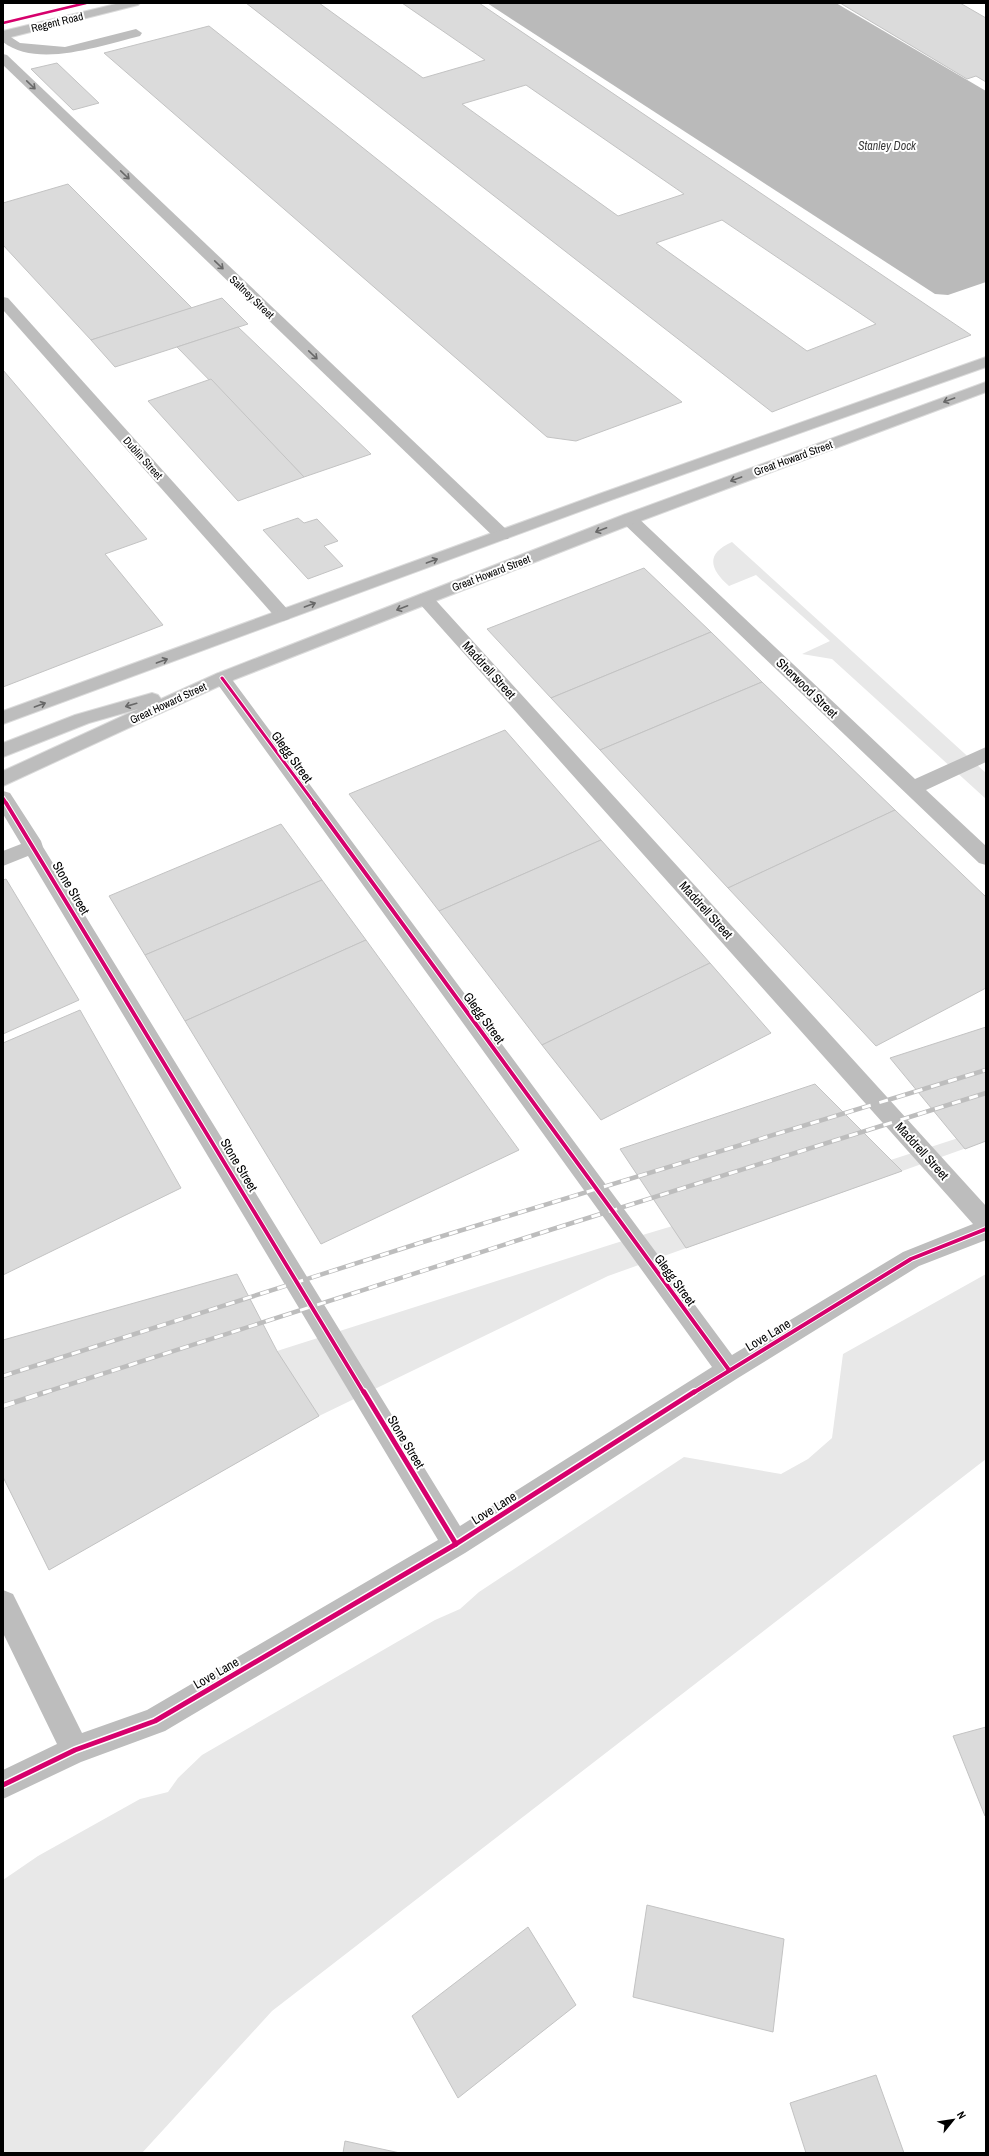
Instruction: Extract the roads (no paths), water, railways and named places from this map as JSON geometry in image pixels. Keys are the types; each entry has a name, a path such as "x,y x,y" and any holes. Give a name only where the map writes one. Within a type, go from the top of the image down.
{"main road":[{"name":"Regent Road","path":"3,36 134,3"},
{"path":"3,36 16,46 42,50 65,51 136,33"},
{"name":"Saltney Street","path":"3,58 502,535"},
{"name":"Dublin Street","path":"3,301 283,615"},
{"name":"Great Howard Street","path":"3,718 502,535 986,362"},
{"name":"Great Howard Street","path":"3,779 222,678 629,519 986,387"},
{"name":"Sherwood Street","path":"629,519 986,858"},
{"name":"Maddrell Street","path":"425,599 986,1222"},
{"path":"3,750 82,718 222,678"},
{"name":"Glegg Street","path":"222,678 729,1370"},
{"path":"913,788 986,754"},
{"name":"Stone Street","path":"3,798 34,846 456,1544"},
{"path":"3,858 34,846"},
{"name":"Love Lane","path":"3,1786 76,1750 155,1721 456,1544 729,1370 911,1259 986,1229"},
{"path":"3,1604 76,1750"}],"water":[{"name":"Stanley Dock","path":"487,3 836,3 986,91 986,282 948,295 935,294"}],"railway":[{"path":"3,1376 423,1242 986,1070"},
{"path":"43,1393 553,1229 986,1093"},
{"path":"3,1406 46,1392"}]}
